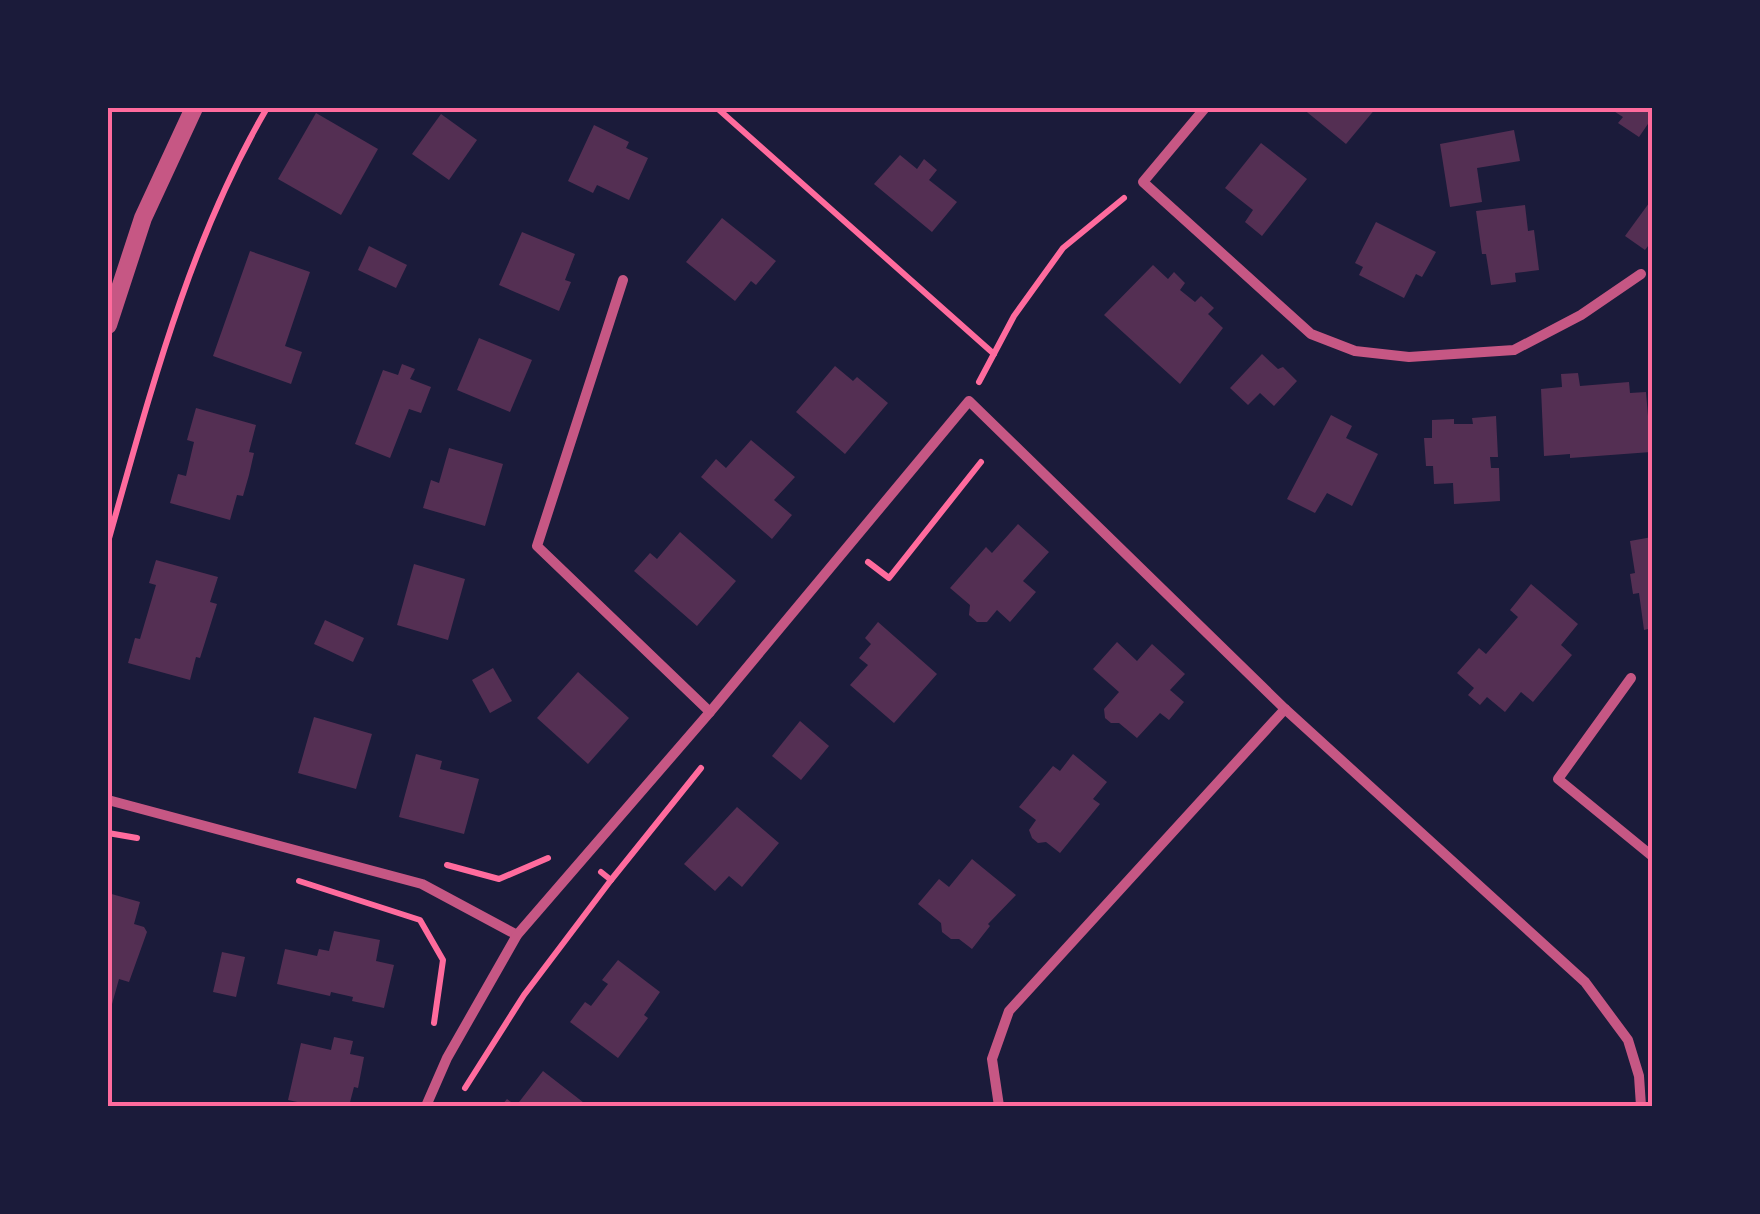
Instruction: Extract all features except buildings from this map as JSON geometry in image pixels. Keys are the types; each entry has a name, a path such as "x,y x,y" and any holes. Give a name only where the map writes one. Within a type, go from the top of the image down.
{"street":[{"path":"108,326 143,218 194,108"},
{"path":"1205,108 1143,182 1311,334 1355,351 1409,357 1514,350 1582,315 1641,274"},
{"path":"623,280 537,546 710,712"},
{"path":"426,1106 447,1058 517,935 970,401 1285,709 1585,982 1628,1040 1639,1076 1641,1106"},
{"path":"1631,678 1558,779 1652,856"},
{"path":"999,1106 992,1059 1009,1011 1285,709"},
{"path":"108,800 422,884 517,935"}],"path":[{"path":"108,542 175,321 220,198 266,108"},
{"path":"716,108 994,354"},
{"path":"970,401 1014,316 1064,248 1143,182"},
{"path":"866,560 889,578 981,462"},
{"path":"456,1103 524,995 707,760"},
{"path":"108,832 149,840"},
{"path":"584,857 611,880"},
{"path":"296,880 420,920 444,960 435,1022 427,1038"}]}
